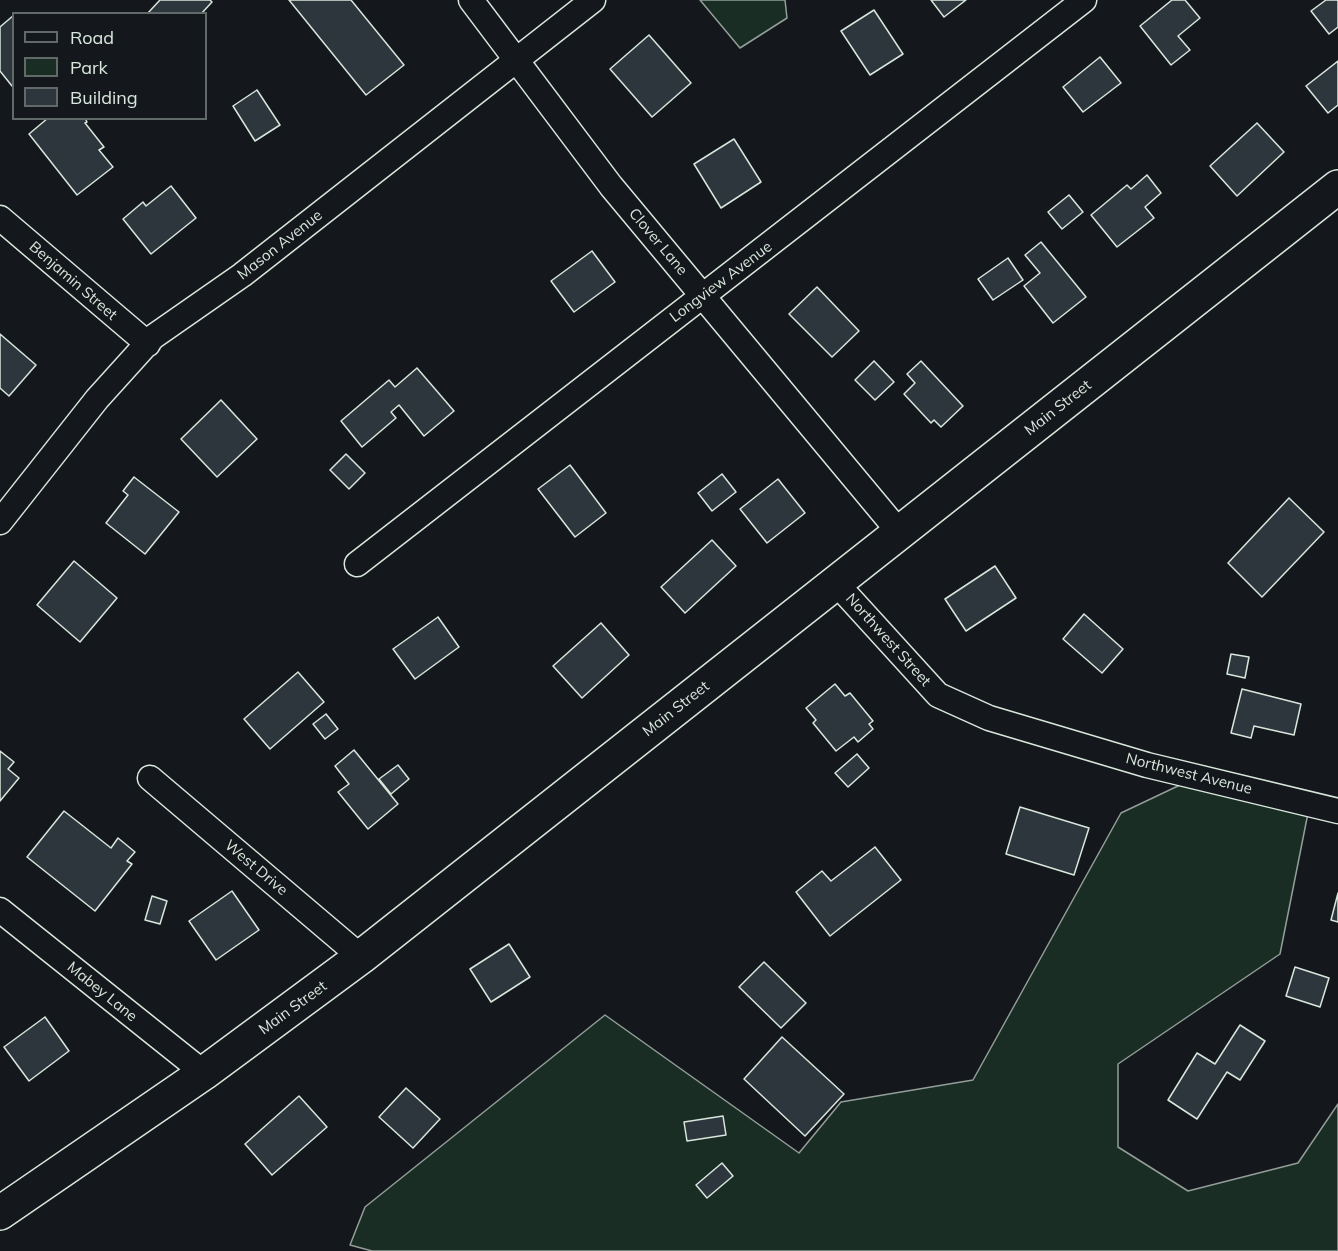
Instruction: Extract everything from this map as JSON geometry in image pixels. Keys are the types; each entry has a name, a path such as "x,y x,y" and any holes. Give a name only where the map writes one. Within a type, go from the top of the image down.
{"main road":[{"name":"Main Street","path":"0,1213 204,1073 361,957 900,533 1333,199"}],"street":[{"name":"Clover Lane","path":"471,0 610,186 900,533"},
{"name":"Mason Avenue","path":"0,522 97,399 148,344 242,274 593,0"},
{"name":"Longview Avenue","path":"357,564 544,416 703,296 1084,0"},
{"name":"Benjamin Street","path":"0,218 148,344"},
{"name":"Northwest Street","path":"836,583 938,695 989,718 1042,734"},
{"name":"Northwest Avenue","path":"1042,734 1147,765 1338,811"},
{"name":"West Drive","path":"150,778 361,957"},
{"name":"Mabey Lane","path":"0,910 204,1073"}],"green space":[{"path":"700,0 785,0 787,18 740,48"},
{"path":"1199,776 1310,803 1280,954 1118,1064 1118,1147 1188,1191 1298,1163 1338,1104 1338,1251 372,1251 350,1245 365,1207 605,1015 799,1153 841,1102 973,1080 1121,813"}],"building":[{"path":"160,0 210,0 212,2 203,12 149,12"},
{"path":"289,0 351,0 404,65 366,95"},
{"path":"931,0 966,0 944,17"},
{"path":"1172,0 1185,0 1200,18 1178,36 1190,50 1171,65 1140,26"},
{"path":"1326,0 1338,0 1338,27 1329,34 1311,11"},
{"path":"874,10 903,54 870,75 841,31"},
{"path":"12,17 12,86 0,71 0,27"},
{"path":"649,35 691,83 652,117 610,69"},
{"path":"1100,57 1121,83 1083,112 1063,87"},
{"path":"1338,61 1338,105 1328,113 1306,86"},
{"path":"257,90 280,125 255,141 233,106"},
{"path":"46,120 86,120 85,123 104,147 99,150 113,167 77,195 29,134"},
{"path":"1257,123 1284,152 1237,196 1210,166"},
{"path":"734,139 761,182 721,208 694,164"},
{"path":"1147,175 1161,193 1145,207 1154,218 1117,247 1091,215 1127,185 1131,189"},
{"path":"171,186 196,218 151,254 123,219 143,202 146,206"},
{"path":"1069,195 1083,212 1062,229 1048,212"},
{"path":"1041,242 1086,297 1053,323 1024,286 1040,273 1025,255"},
{"path":"592,251 615,282 574,312 551,281"},
{"path":"1008,258 1023,280 993,300 978,279"},
{"path":"817,287 859,331 832,357 789,314"},
{"path":"0,334 36,365 9,396 0,388"},
{"path":"874,361 894,382 875,400 855,380"},
{"path":"921,361 963,406 941,427 934,420 931,423 904,394 915,383 907,374"},
{"path":"417,368 454,411 424,436 399,405 391,412 396,418 362,447 341,421 389,380 395,387"},
{"path":"221,400 257,439 217,477 181,439"},
{"path":"346,454 365,473 349,489 330,470"},
{"path":"570,465 606,513 575,537 538,489"},
{"path":"722,474 736,492 712,511 698,493"},
{"path":"134,477 179,512 145,554 106,523 128,495 123,491"},
{"path":"778,479 805,513 767,543 740,509"},
{"path":"1289,498 1324,532 1262,597 1228,563"},
{"path":"712,540 736,566 685,613 661,587"},
{"path":"74,561 117,598 80,642 37,605"},
{"path":"995,566 1016,598 966,631 945,599"},
{"path":"1084,614 1123,649 1102,673 1063,639"},
{"path":"438,617 459,647 415,679 393,649"},
{"path":"601,623 629,655 582,698 553,666"},
{"path":"1231,654 1249,657 1245,678 1227,674"},
{"path":"298,672 324,702 270,749 244,719"},
{"path":"835,684 845,696 850,693 873,721 869,724 873,729 858,742 854,737 836,751 813,723 816,720 806,708"},
{"path":"1242,689 1301,704 1294,735 1254,726 1251,738 1231,733"},
{"path":"326,714 338,729 325,739 313,724"},
{"path":"354,750 398,804 368,829 338,792 349,784 335,766"},
{"path":"0,751 14,762 8,769 19,778 0,801"},
{"path":"857,754 869,768 848,787 835,773"},
{"path":"398,765 409,779 391,794 379,779"},
{"path":"1020,807 1089,828 1074,875 1006,854"},
{"path":"64,811 111,848 118,838 135,852 127,861 132,864 95,911 27,857"},
{"path":"875,847 901,880 830,936 796,892 822,871 831,881"},
{"path":"232,891 259,930 216,960 189,921"},
{"path":"1338,893 1338,922 1331,920"},
{"path":"152,896 167,901 160,924 145,920"},
{"path":"509,944 530,977 491,1002 470,969"},
{"path":"764,962 806,1003 781,1028 739,987"},
{"path":"1295,967 1329,978 1320,1007 1286,996"},
{"path":"45,1017 69,1051 29,1081 4,1047"},
{"path":"1240,1025 1265,1041 1240,1080 1227,1072 1197,1119 1168,1100 1197,1053 1215,1064"},
{"path":"782,1037 844,1094 805,1136 744,1079"},
{"path":"406,1088 440,1119 413,1148 379,1117"},
{"path":"299,1096 327,1127 272,1175 245,1144"},
{"path":"723,1116 726,1135 687,1141 684,1122"},
{"path":"722,1163 733,1176 707,1198 696,1185"}]}
